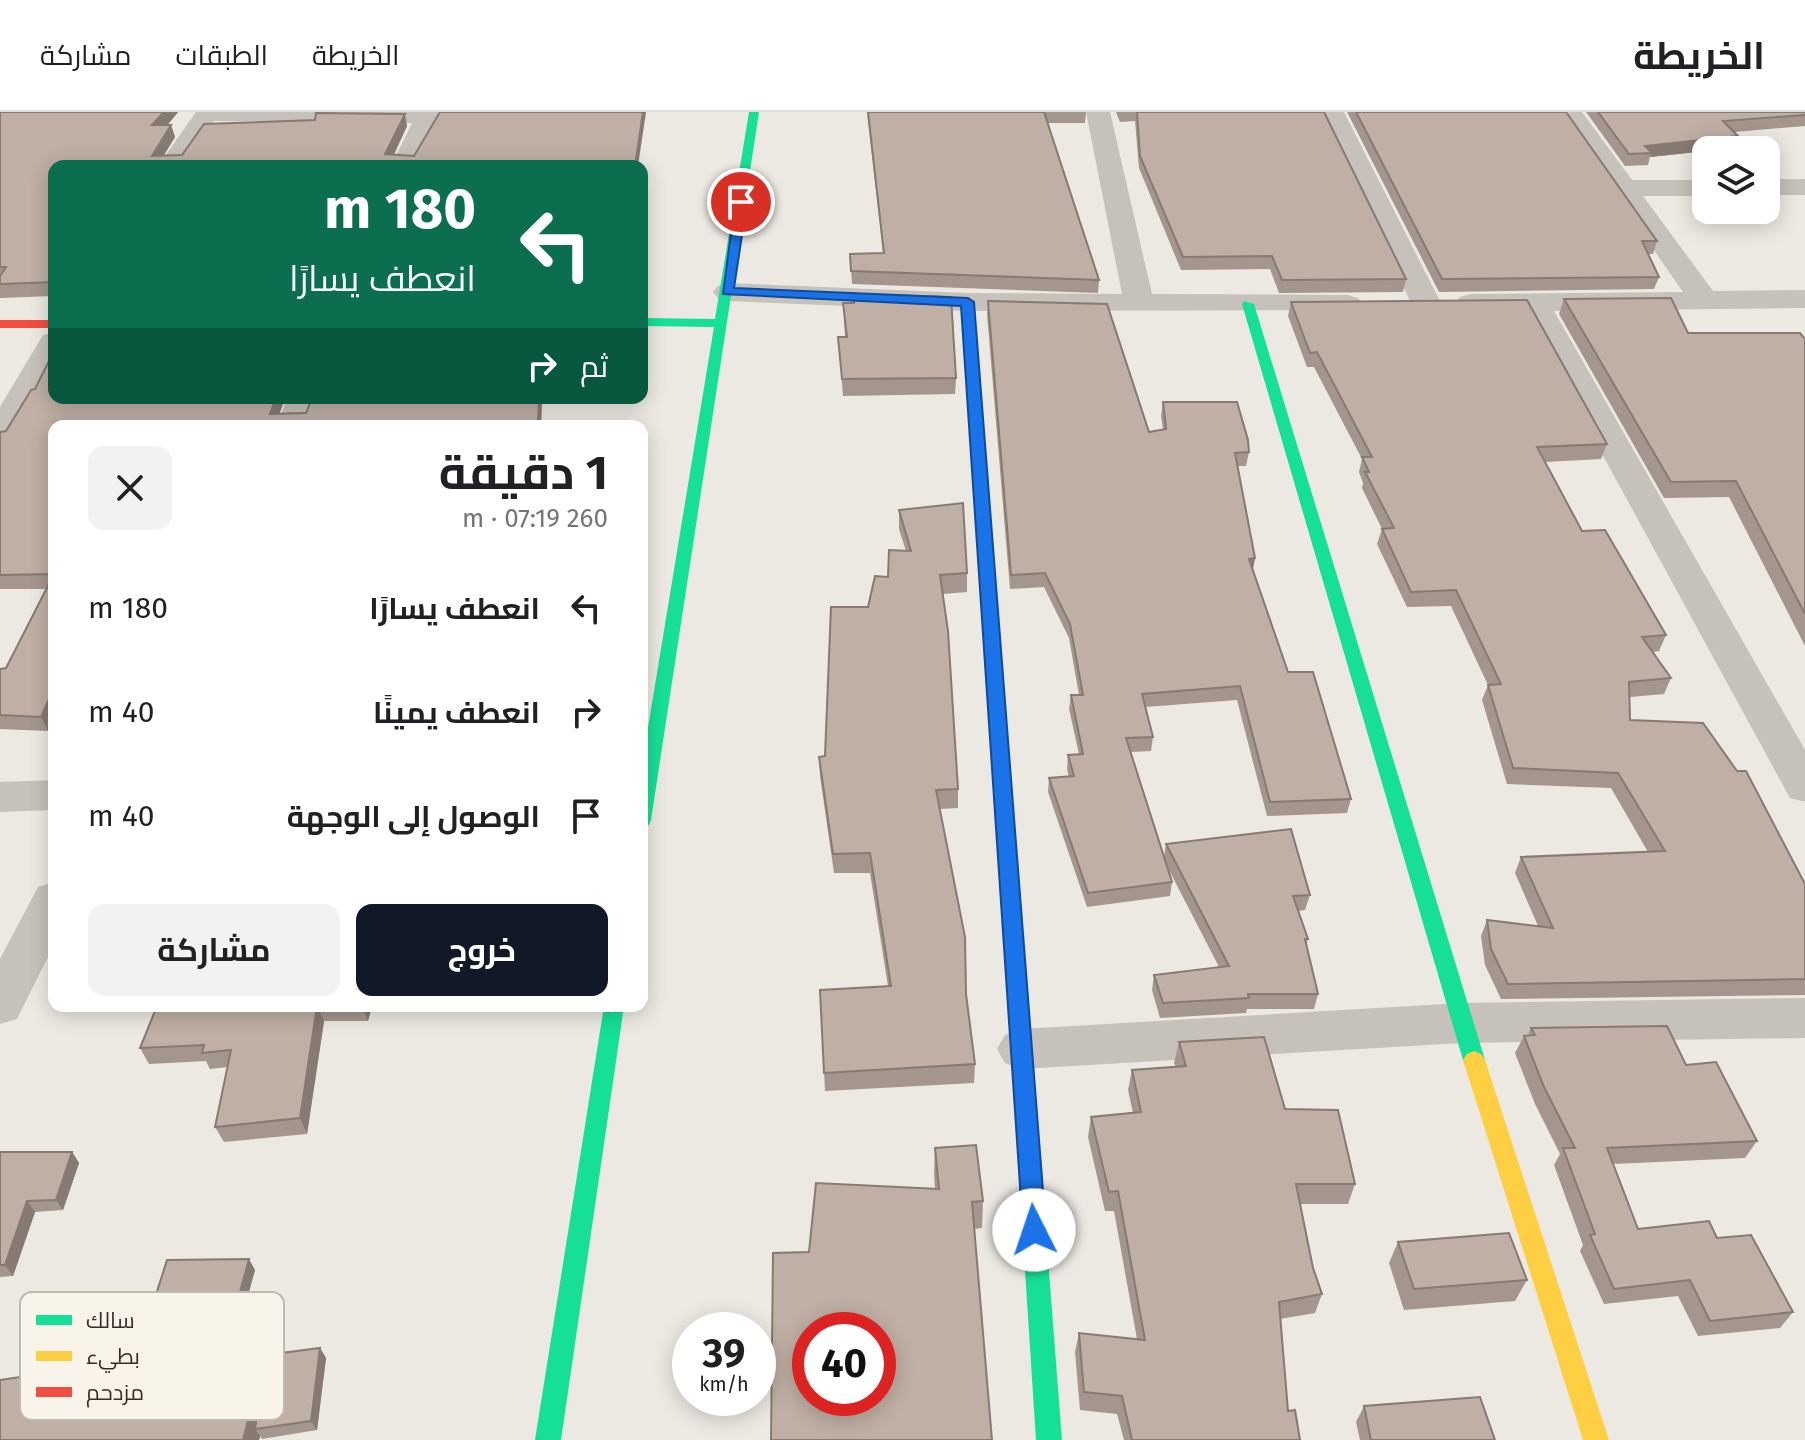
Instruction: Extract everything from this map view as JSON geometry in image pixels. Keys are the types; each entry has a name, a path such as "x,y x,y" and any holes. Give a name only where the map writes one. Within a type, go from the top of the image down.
{"street":[{"path":"648,770 728,292 754,112"},
{"path":"1098,112 1139,303"},
{"path":"1332,112 1426,303"},
{"path":"1570,112 1704,300"},
{"path":"175,160 208,113 429,114 407,160"},
{"path":"1780,187 1805,187"},
{"path":"1625,188 1692,188"},
{"path":"728,292 968,302 1248,304 1805,299"},
{"path":"968,302 1049,1440"},
{"path":"1534,302 1805,787"},
{"path":"1248,304 1462,1023 1596,1440"},
{"path":"648,322 721,323"},
{"path":"0,324 48,324"},
{"path":"0,435 48,351"},
{"path":"0,797 48,795"},
{"path":"0,1005 48,911"},
{"path":"548,1440 613,1012"},
{"path":"1022,1049 1462,1023 1805,1018"}],"building":[{"path":"0,112 164,112 152,125 171,125 152,156 182,155 204,124 315,120 316,113 405,114 385,154 414,156 440,112 643,112 636,160 48,160 48,282 0,284 0,276 6,267 0,267"},
{"path":"868,112 1044,112 1099,280 851,271 850,254 884,253"},
{"path":"1137,112 1324,112 1406,279 1282,280 1272,256 1183,257 1140,156"},
{"path":"1356,112 1566,112 1657,241 1642,241 1659,277 1442,279"},
{"path":"1598,112 1805,112 1805,115 1723,121 1738,136 1692,136 1692,141 1645,146 1652,153 1629,154"},
{"path":"853,294 951,297 956,378 842,379 838,337 847,337 843,303 854,303"},
{"path":"1671,298 1688,333 1800,333 1805,339 1805,614 1736,481 1671,482 1564,299"},
{"path":"1527,300 1607,444 1537,447 1582,531 1605,530 1666,635 1642,637 1671,678 1629,682 1630,720 1703,723 1737,771 1746,771 1805,884 1805,979 1508,984 1491,949 1487,920 1553,928 1521,857 1665,851 1618,773 1513,768 1488,685 1501,684 1456,590 1411,592 1382,529 1394,528 1365,472 1369,472 1362,457 1372,457 1317,352 1310,353 1291,302"},
{"path":"988,301 1107,304 1149,432 1166,429 1163,402 1237,402 1249,452 1235,453 1255,558 1249,559 1288,672 1313,672 1351,799 1270,802 1240,686 1142,694 1153,737 1126,738 1172,882 1088,893 1049,778 1074,776 1068,755 1083,754 1071,695 1083,695 1070,624 1045,573 1011,575"},
{"path":"48,363 48,404 274,404 270,414 306,413 310,404 539,404 538,420 48,420 48,574 0,575 0,432 6,431 31,390 35,389"},
{"path":"963,503 967,573 940,575 948,631 958,789 936,790 965,937 966,994 975,1064 824,1073 820,990 891,986 870,853 833,854 819,757 825,756 831,607 868,607 875,576 888,577 889,550 911,551 899,510"},
{"path":"48,586 48,701 41,717 0,715 0,669 6,668"},
{"path":"1291,829 1310,895 1293,896 1308,939 1305,939 1318,994 1248,994 1249,998 1163,1003 1154,975 1229,966 1166,844"},
{"path":"155,1012 316,1012 300,1118 215,1127 231,1050 202,1053 204,1045 140,1048"},
{"path":"1667,1026 1686,1065 1716,1062 1757,1141 1607,1148 1638,1229 1709,1221 1717,1238 1751,1235 1793,1312 1710,1321 1690,1280 1614,1289 1590,1235 1595,1234 1563,1148 1575,1148 1544,1087 1524,1036 1535,1035 1531,1028"},
{"path":"1264,1037 1285,1109 1338,1110 1355,1184 1296,1184 1313,1268 1322,1294 1279,1302 1288,1411 1295,1410 1300,1440 1132,1440 1122,1396 1084,1392 1079,1333 1145,1340 1118,1191 1109,1192 1091,1117 1141,1112 1132,1070 1186,1066 1179,1042"},
{"path":"976,1145 983,1201 972,1202 992,1440 771,1440 771,1416 776,1416 773,1253 809,1252 816,1183 939,1189 935,1148"},
{"path":"0,1152 72,1152 56,1200 27,1201 5,1265 0,1265"},
{"path":"1509,1233 1527,1280 1414,1289 1398,1242"},
{"path":"249,1259 240,1292 157,1292 167,1260"},
{"path":"320,1348 311,1421 255,1429 256,1420 284,1420 284,1353"},
{"path":"20,1377 20,1420 248,1420 243,1440 0,1440 0,1380"},
{"path":"1480,1397 1495,1440 1371,1440 1364,1406"}],"traffic: fast":[{"path":"648,782 754,112"},
{"path":"968,302 1049,1440"},
{"path":"1248,304 1474,1060"},
{"path":"648,322 721,323"},
{"path":"548,1440 613,1012"}],"traffic: slow":[{"path":"1474,1060 1596,1440"}],"traffic: jam":[{"path":"0,324 48,324"}],"route":[{"path":"741,202 728,292 968,302 1034,1230"}]}
